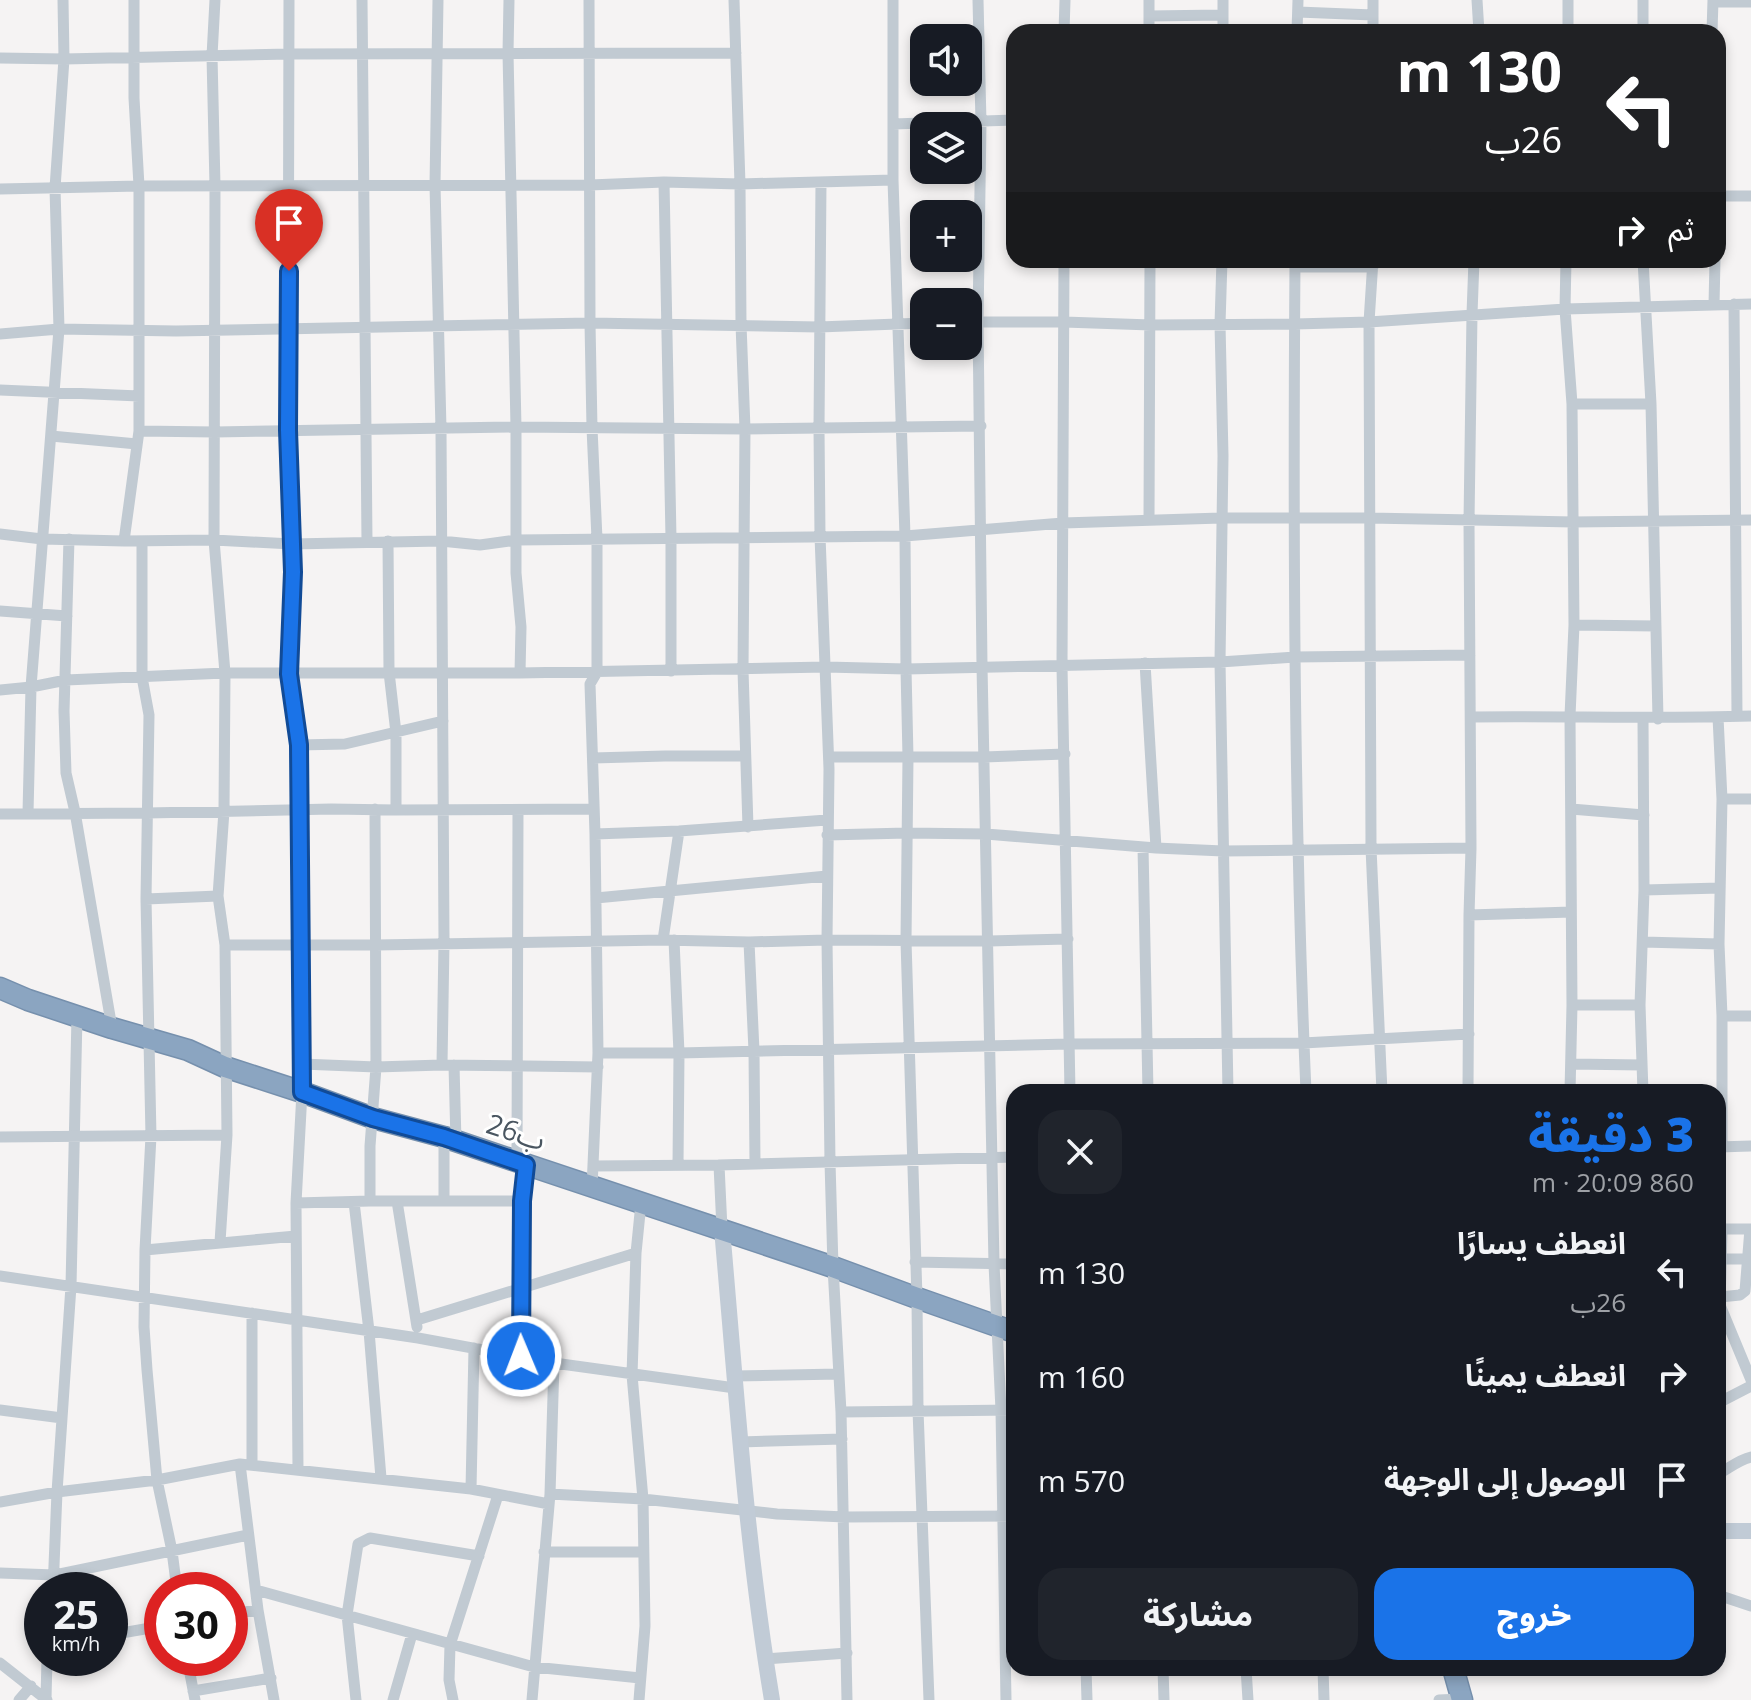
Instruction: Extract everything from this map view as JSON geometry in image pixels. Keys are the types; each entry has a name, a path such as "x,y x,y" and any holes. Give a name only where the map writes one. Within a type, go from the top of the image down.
{"highway":[{"name":"26ب","path":"0,988 112,1028 188,1050 225,1067 373,1118 722,1229 1005,1329"},
{"path":"1455,1676 1462,1700"}],"street":[{"path":"28,813 31,687 59,329 55,188 64,59 63,0"},
{"path":"124,541 139,431 139,186 134,98 134,0"},
{"path":"215,0 212,56 216,330 214,540 225,673 224,811 218,896 225,945 227,1135 220,1242"},
{"path":"289,0 288,430 293,572 289,674 299,745 302,1064 296,1203 298,1470"},
{"path":"362,0 367,542"},
{"path":"438,0 435,185 441,429 444,942 450,1140 444,1201"},
{"path":"509,0 520,673"},
{"path":"589,0 590,323 597,539 597,672 590,684 598,1053 592,1187"},
{"path":"734,0 745,429 743,670 748,827"},
{"path":"893,0 893,180 905,536 908,757 906,941 929,1700"},
{"path":"978,0 981,112"},
{"path":"1064,24 1065,0"},
{"path":"1149,0 1149,24"},
{"path":"1223,0 1223,24"},
{"path":"1373,0 1373,24"},
{"path":"1477,0 1478,24"},
{"path":"1568,0 1568,24"},
{"path":"1643,0 1643,24"},
{"path":"1712,24 1713,1 1751,2"},
{"path":"1298,6 1373,15"},
{"path":"1149,16 1222,15"},
{"path":"0,58 736,53"},
{"path":"982,122 1006,120"},
{"path":"893,124 910,124"},
{"path":"0,189 664,182 740,184 893,180"},
{"path":"664,182 671,671"},
{"path":"821,182 819,428 829,757 827,940 830,1162 845,1517 847,1700"},
{"path":"974,288 979,184"},
{"path":"1726,196 1751,196"},
{"path":"1064,268 1062,666 1070,1084"},
{"path":"1149,520 1150,268"},
{"path":"1222,268 1220,662 1228,1084"},
{"path":"1295,268 1297,849 1306,1084"},
{"path":"1373,268 1369,322 1371,848 1382,1084"},
{"path":"1468,1084 1472,717 1469,521 1474,268"},
{"path":"1566,268 1565,309 1572,404 1574,625 1570,716 1570,1084"},
{"path":"1643,268 1651,404 1658,719"},
{"path":"1714,305 1715,268"},
{"path":"1734,304 1737,716"},
{"path":"982,322 1295,324 1565,309 1751,304"},
{"path":"0,334 59,329 138,331 590,323 819,327 910,323"},
{"path":"976,360 981,426 982,666 994,1264 1005,1329 1001,1410 1006,1486"},
{"path":"0,390 139,396"},
{"path":"1572,404 1651,404"},
{"path":"139,431 981,426"},
{"path":"51,436 137,444"},
{"path":"0,534 42,539 142,542 214,540 292,544 441,541 480,545 516,540 905,536 1063,523 1221,518 1573,522 1751,520"},
{"path":"69,539 64,711 66,773 112,1028"},
{"path":"388,541 389,672 396,733 396,810"},
{"path":"142,542 142,677 149,715 146,899 151,1136 144,1297 157,1480 175,1572"},
{"path":"0,611 67,616"},
{"path":"1574,625 1656,626"},
{"path":"0,690 66,680 225,673 520,673 826,667 906,669 1470,655"},
{"path":"1145,663 1156,848"},
{"path":"1472,717 1658,719 1751,716"},
{"path":"1718,717 1722,799 1719,944 1721,1084"},
{"path":"1643,718 1644,890 1640,1005 1643,1084"},
{"path":"299,745 345,744 443,721"},
{"path":"829,757 1065,754"},
{"path":"593,758 745,756"},
{"path":"1722,799 1751,799"},
{"path":"370,1201 370,1146 376,1067 375,809"},
{"path":"0,814 594,809"},
{"path":"1571,809 1644,815"},
{"path":"518,810 521,1356"},
{"path":"595,834 827,820"},
{"path":"678,1165 679,1053 669,940 670,891 679,831"},
{"path":"827,835 986,834 1223,851 1471,848"},
{"path":"1143,847 1148,1084"},
{"path":"596,898 827,876"},
{"path":"1644,890 1720,888"},
{"path":"146,899 218,896"},
{"path":"1469,915 1571,912"},
{"path":"225,945 1068,939"},
{"path":"749,942 755,1164"},
{"path":"1643,942 1719,944"},
{"path":"1572,1005 1640,1005"},
{"path":"55,1572 57,1492 71,1286 77,1016"},
{"path":"1722,1016 1751,1016"},
{"path":"598,1053 1303,1043 1469,1034"},
{"path":"302,1064 598,1067"},
{"path":"1571,1064 1642,1065"},
{"path":"0,1137 227,1135"},
{"path":"1726,1147 1751,1146"},
{"path":"593,1166 1006,1157"},
{"path":"719,1165 740,1442 757,1605 772,1700"},
{"path":"397,1201 418,1338"},
{"path":"296,1203 522,1201"},
{"path":"354,1202 381,1478"},
{"path":"639,1700 645,1626 643,1499 632,1375 641,1203"},
{"path":"1726,1229 1751,1229 1743,1294 1726,1297"},
{"path":"145,1250 296,1236"},
{"path":"417,1320 636,1253"},
{"path":"1726,1259 1749,1259"},
{"path":"915,1262 1006,1264"},
{"path":"0,1276 418,1338 632,1375 735,1382 839,1374"},
{"path":"252,1313 246,1464 248,1535 274,1700"},
{"path":"1726,1328 1751,1383 1726,1398"},
{"path":"471,1489 474,1348"},
{"path":"532,1700 550,1499 554,1363"},
{"path":"0,1410 62,1418"},
{"path":"841,1412 1006,1410"},
{"path":"740,1442 842,1439"},
{"path":"1726,1470 1737,1461 1751,1457"},
{"path":"0,1502 246,1464 550,1499 643,1499 777,1514 845,1517 1006,1516"},
{"path":"453,1700 449,1680 450,1645 498,1495"},
{"path":"1726,1531 1751,1531"},
{"path":"70,1572 248,1535"},
{"path":"356,1700 347,1615 358,1544 370,1538 479,1556"},
{"path":"544,1552 643,1552"},
{"path":"0,1573 24,1574"},
{"path":"256,1590 534,1667 640,1678"},
{"path":"1726,1598 1751,1606"},
{"path":"248,1611 258,1610"},
{"path":"393,1700 412,1634"},
{"path":"765,1659 847,1653"},
{"path":"0,1663 47,1699"},
{"path":"47,1676 47,1699"},
{"path":"190,1676 194,1696 271,1678"},
{"path":"1006,1676 1006,1700"},
{"path":"1086,1676 1087,1700"},
{"path":"1163,1676 1164,1700"},
{"path":"1246,1676 1248,1700"},
{"path":"1323,1676 1324,1700"},
{"path":"19,1700 31,1686"},
{"path":"1439,1700 1462,1700"}],"route":[{"path":"289,271 288,430 293,572 289,674 299,745 302,1092 373,1118 444,1137 526,1165 522,1201 521,1356"}]}
